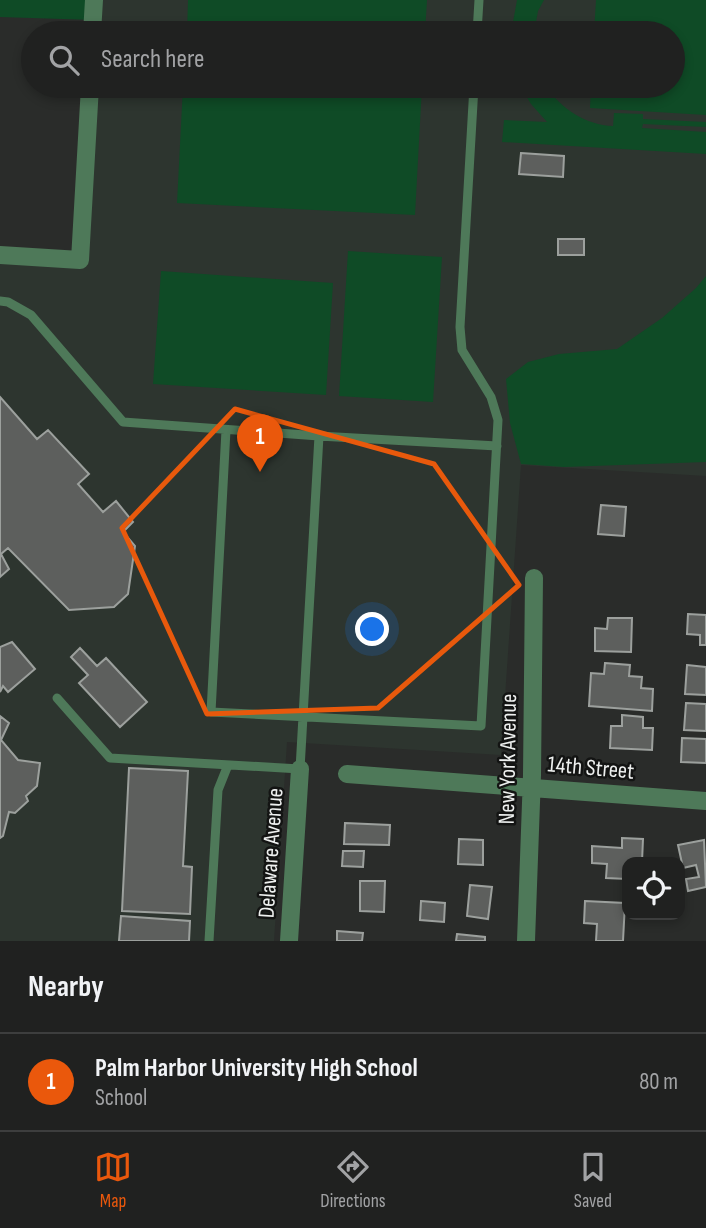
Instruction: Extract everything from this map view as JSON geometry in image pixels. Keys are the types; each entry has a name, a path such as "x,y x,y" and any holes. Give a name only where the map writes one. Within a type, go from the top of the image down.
{"street":[{"path":"93,21 94,0"},
{"path":"0,255 80,260 88,98"},
{"name":"New York Avenue","path":"526,941 534,578"},
{"name":"Delaware Avenue","path":"289,941 300,769"},
{"name":"14th Street","path":"347,774 706,801"}],"lane":[{"path":"478,21 479,0"},
{"path":"226,430 211,712 481,726 498,420 491,397 462,350 460,327 473,98"},
{"path":"0,301 8,302 31,315 123,422 497,446"},
{"path":"57,698 110,758 300,769 319,436"},
{"path":"209,941 218,790 228,765"}],"highlighted area":[{"path":"235,409 434,464 519,585 378,708 207,714 122,528"}],"shaded area":[{"path":"100,0 706,0 706,476 521,465 501,755 287,742 274,941 0,941 0,263 87,266 95,98 685,98 685,21 99,21"}],"green space":[{"path":"0,0 94,0 93,20 0,17"},
{"path":"188,0 427,0 426,21 187,21"},
{"path":"517,0 544,0 536,21 513,21"},
{"path":"596,0 706,0 706,115 590,108 590,98 685,98 685,21 595,21"},
{"path":"182,98 421,98 415,215 177,203"},
{"path":"527,98 556,98 575,114 603,125 613,126 614,113 643,114 643,119 706,122 706,127 643,124 642,128 706,132 706,154 502,142 504,120 547,122"},
{"path":"348,251 442,257 433,402 339,396"},
{"path":"161,271 333,283 326,395 153,384"},
{"path":"706,276 706,462 564,467 521,464 510,423 506,379 528,362 559,354 617,349 662,318"}],"building":[{"path":"521,153 564,156 563,177 519,174"},
{"path":"558,239 584,239 584,255 558,255"},
{"path":"0,397 37,439 48,430 89,474 78,484 103,512 116,501 133,522 123,532 135,546 128,594 114,607 69,610 8,548 1,554 9,569 0,577"},
{"path":"601,505 626,507 624,536 598,534"},
{"path":"688,614 706,615 706,645 700,645 700,635 687,634"},
{"path":"608,618 632,618 631,652 595,651 595,628 607,629"},
{"path":"12,642 35,669 8,692 3,686 0,692 0,647"},
{"path":"80,648 97,666 106,658 147,702 120,727 79,683 88,675 71,657"},
{"path":"605,663 630,665 629,676 642,677 641,688 653,689 652,711 589,706 591,673 604,674"},
{"path":"687,665 706,667 706,695 685,694"},
{"path":"686,703 706,704 706,731 684,730"},
{"path":"622,715 643,717 643,728 653,728 652,750 610,748 611,726 622,726"},
{"path":"0,716 9,723 1,740 18,760 40,763 37,786 26,796 28,801 15,813 9,812 3,836 0,838"},
{"path":"682,738 706,739 706,763 681,762"},
{"path":"129,768 188,771 183,866 192,867 190,914 122,911"},
{"path":"345,823 390,825 389,845 344,844"},
{"path":"622,838 643,839 642,857 622,857 622,879 606,878 607,864 592,863 592,846 622,848"},
{"path":"459,839 483,840 483,865 458,864"},
{"path":"704,840 706,887 688,891 686,879 699,877 696,865 685,868 685,857 681,857 678,845"},
{"path":"343,851 364,851 363,867 342,866"},
{"path":"360,881 385,881 384,912 360,911"},
{"path":"470,885 492,887 488,919 467,916"},
{"path":"421,901 445,903 444,922 420,920"},
{"path":"585,901 622,903 623,941 596,941 597,924 584,923"},
{"path":"121,916 190,921 189,941 119,941"},
{"path":"337,931 363,933 362,941 337,941"},
{"path":"457,934 485,937 485,941 456,941"}],"place":[{"name":"Palm Harbor University High School","path":"260,472"}]}
